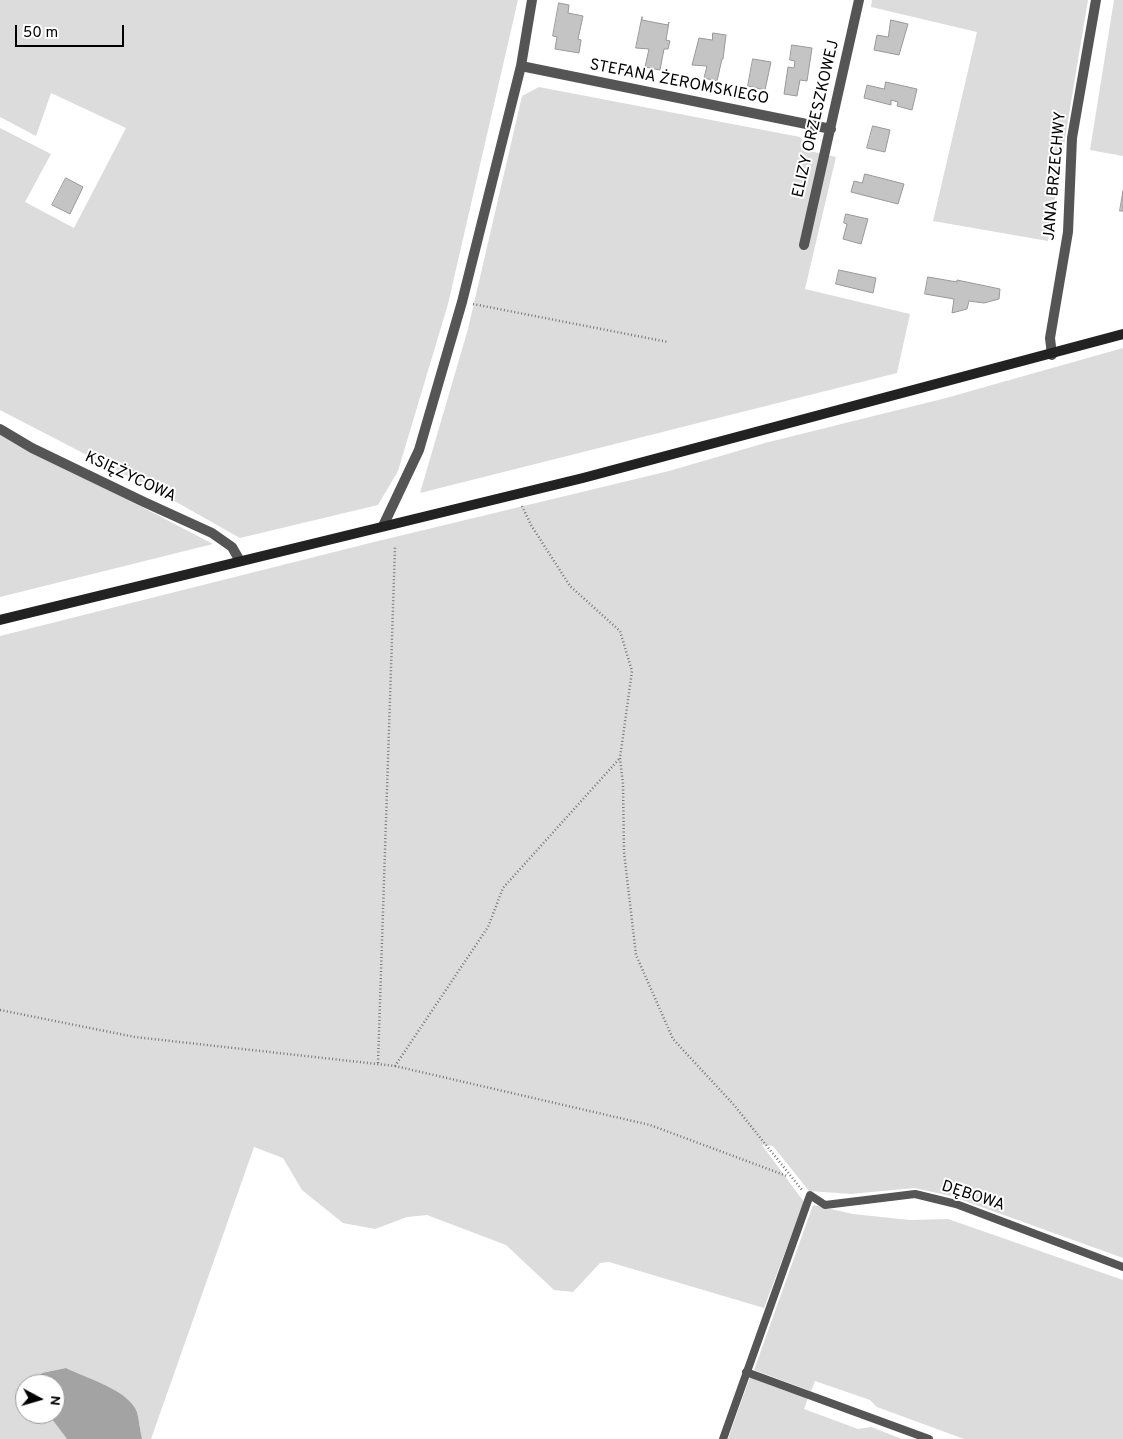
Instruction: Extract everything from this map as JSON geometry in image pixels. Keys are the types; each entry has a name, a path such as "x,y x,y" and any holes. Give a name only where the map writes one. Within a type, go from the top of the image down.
{"street":[{"path":"383,526 419,450 462,302 520,66 532,0"},
{"name":"ELIZY ORZESZKOWEJ","path":"804,245 859,0"},
{"name":"JANA BRZECHWY","path":"1052,354 1050,338 1068,232 1072,138 1096,0"},
{"name":"STEFANA ŻEROMSKIEGO","path":"520,66 830,129"},
{"path":"0,620 517,494 1123,334"},
{"name":"KSIĘŻYCOWA","path":"0,429 32,448 212,533 232,547 240,561"}],"lane":[{"name":"DĘBOWA","path":"810,1195 825,1205 915,1194 956,1204 1123,1267"},
{"path":"723,1439 810,1195"},
{"path":"746,1372 929,1439"}],"path":[{"path":"462,302 668,342"},
{"path":"517,494 531,525 570,586 620,631 632,670 620,758 623,784 624,852 636,955 674,1039 734,1105 798,1188 810,1195"},
{"path":"378,1063 395,547"},
{"path":"395,1066 488,927 503,888 620,758"},
{"path":"0,1010 136,1037 395,1066 650,1125 789,1177"}],"shaded area":[{"path":"0,0 518,0 448,304 398,471 378,505 240,538 162,494 0,410 0,128 51,154 25,202 74,228 126,128 51,93 36,136 0,117"},
{"path":"872,0 1088,0 1048,241 933,221 977,32 871,7"},
{"path":"1114,0 1123,0 1123,156 1090,150"},
{"path":"539,87 800,137 810,151 836,157 805,289 910,314 897,373 420,493 468,329 522,96"},
{"path":"1123,348 1123,1258 951,1196 914,1188 851,1194 809,1191 773,1146 762,1145 804,1202 764,1308 609,1262 600,1263 573,1292 554,1290 506,1245 427,1215 407,1217 375,1229 343,1223 302,1190 283,1158 254,1147 151,1439 142,1439 137,1412 125,1397 66,1368 42,1374 15,1374 15,1424 56,1424 67,1439 0,1439 0,636 374,542 669,471 765,443 946,398"},
{"path":"0,433 213,544 0,597"},
{"path":"813,1205 853,1214 910,1220 948,1219 1123,1280 1123,1439 964,1439 877,1407 870,1400 815,1381 811,1391 754,1370"},
{"path":"66,1368 116,1391 132,1404 137,1412 142,1439 67,1439 56,1424 65,1424 65,1374 42,1373"},
{"path":"750,1377 808,1398 804,1409 858,1429 871,1427 902,1439 728,1439"}],"building":[{"path":"559,3 569,5 568,13 583,16 578,39 581,40 579,53 555,49 557,37 553,36"},
{"path":"642,17 642,20 668,25 669,22 666,40 670,41 668,49 664,49 660,70 645,67 649,49 636,48"},
{"path":"891,20 908,24 899,55 874,50 877,35 888,37"},
{"path":"713,33 726,35 723,59 717,81 704,78 707,66 692,65 699,38 712,40"},
{"path":"792,45 812,48 807,81 800,80 797,96 784,94 788,67 794,68 795,61 790,60"},
{"path":"753,59 771,62 765,90 748,86"},
{"path":"886,82 917,89 912,110 897,106 898,102 891,100 891,105 864,98 867,85 884,89"},
{"path":"873,126 890,130 885,152 867,148"},
{"path":"865,174 904,184 898,204 851,192 854,181 862,183"},
{"path":"66,178 83,187 70,214 52,205"},
{"path":"1123,191 1123,211 1120,211"},
{"path":"846,214 868,219 861,244 843,239 847,224 844,223"},
{"path":"839,270 876,278 873,293 836,284"},
{"path":"928,277 957,282 957,280 1000,289 999,299 984,303 969,301 967,309 952,313 954,299 925,294"}]}
